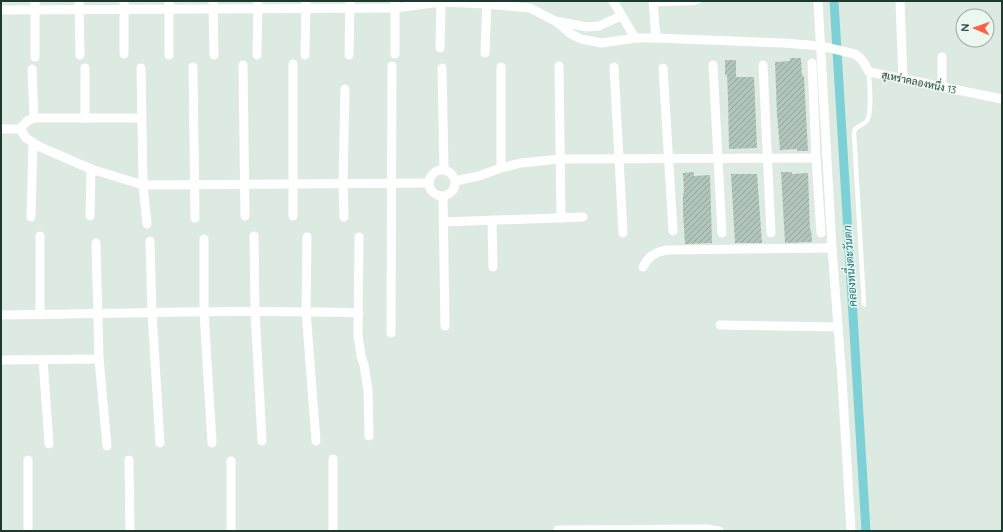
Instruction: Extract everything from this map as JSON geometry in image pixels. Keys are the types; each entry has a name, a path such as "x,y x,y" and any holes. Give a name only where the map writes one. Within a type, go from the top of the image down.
{"street":[{"path":"1,10 35,6 79,5 395,5 441,1 530,4 555,21 587,27 600,26 621,16"},
{"path":"440,48 441,1"},
{"path":"613,1 635,38"},
{"path":"818,1 823,47 832,248 851,531"},
{"path":"900,1 903,78"},
{"path":"485,53 486,2"},
{"path":"653,2 656,38"},
{"path":"79,5 80,55"},
{"path":"124,5 124,54"},
{"path":"169,5 169,55"},
{"path":"213,5 214,55"},
{"path":"257,55 258,5"},
{"path":"305,56 306,5"},
{"path":"349,55 350,5"},
{"path":"395,5 396,54"},
{"path":"35,6 35,57"},
{"name":"สุเหร่าคลองหนึ่ง 13","path":"555,21 571,34 581,39 602,43 635,38 656,38 784,43 842,50 855,54 860,58 869,72 1002,100"},
{"path":"942,57 942,87"},
{"path":"812,63 821,233"},
{"path":"293,64 293,216"},
{"path":"713,65 722,233"},
{"path":"763,65 771,233"},
{"path":"243,66 245,216"},
{"path":"391,333 392,66"},
{"path":"559,66 561,218"},
{"path":"193,67 194,184 196,218"},
{"path":"501,67 501,168"},
{"path":"614,67 623,233"},
{"path":"85,68 85,118"},
{"path":"141,68 143,185 147,224"},
{"path":"442,68 444,170"},
{"path":"663,68 673,231"},
{"path":"32,69 34,118"},
{"path":"344,89 344,217"},
{"path":"1,129 20,129 27,121 34,118 142,118"},
{"path":"20,129 26,138 33,142 91,168 143,185 429,183"},
{"path":"31,217 33,142"},
{"path":"455,181 479,176 501,168 560,159 816,158"},
{"path":"90,216 91,168"},
{"path":"444,170 452,174 455,181 455,186 453,191 448,195 438,196 433,193 430,188 430,178 434,173 444,170"},
{"path":"443,196 445,326"},
{"path":"443,222 583,217"},
{"path":"492,220 493,267"},
{"path":"40,236 40,315"},
{"path":"254,236 255,311 262,442"},
{"path":"307,237 306,311 316,441"},
{"path":"359,237 359,346 368,390 368,436"},
{"path":"204,239 204,312 212,443"},
{"path":"150,241 152,313 160,444"},
{"path":"96,243 99,359 107,446"},
{"path":"643,267 645,261 651,256 667,250 832,248"},
{"path":"1,315 255,311 359,313"},
{"path":"720,325 838,327"},
{"path":"1,360 99,359"},
{"path":"43,360 50,444"},
{"path":"333,459 333,531"},
{"path":"28,460 28,531"},
{"path":"129,460 130,531"},
{"path":"230,531 231,461"},
{"path":"558,530 706,529 719,531"}],"lane":[{"path":"653,2 694,4 699,1"},
{"path":"864,305 854,133 855,129 865,123 869,112 869,72"}],"building":[{"path":"790,58 801,58 802,76 804,76 808,151 797,151 797,149 780,150 775,62 790,61"},
{"path":"725,60 736,60 736,77 754,77 757,148 729,149 727,75 725,75"},
{"path":"694,172 694,176 710,175 712,243 685,244 683,173"},
{"path":"781,172 792,172 792,174 808,173 810,230 812,242 785,243"},
{"path":"731,174 757,174 762,243 735,243"}],"waterway":[{"name":"คลองหนึ่งตะวันตก","path":"834,1 866,531"}]}
